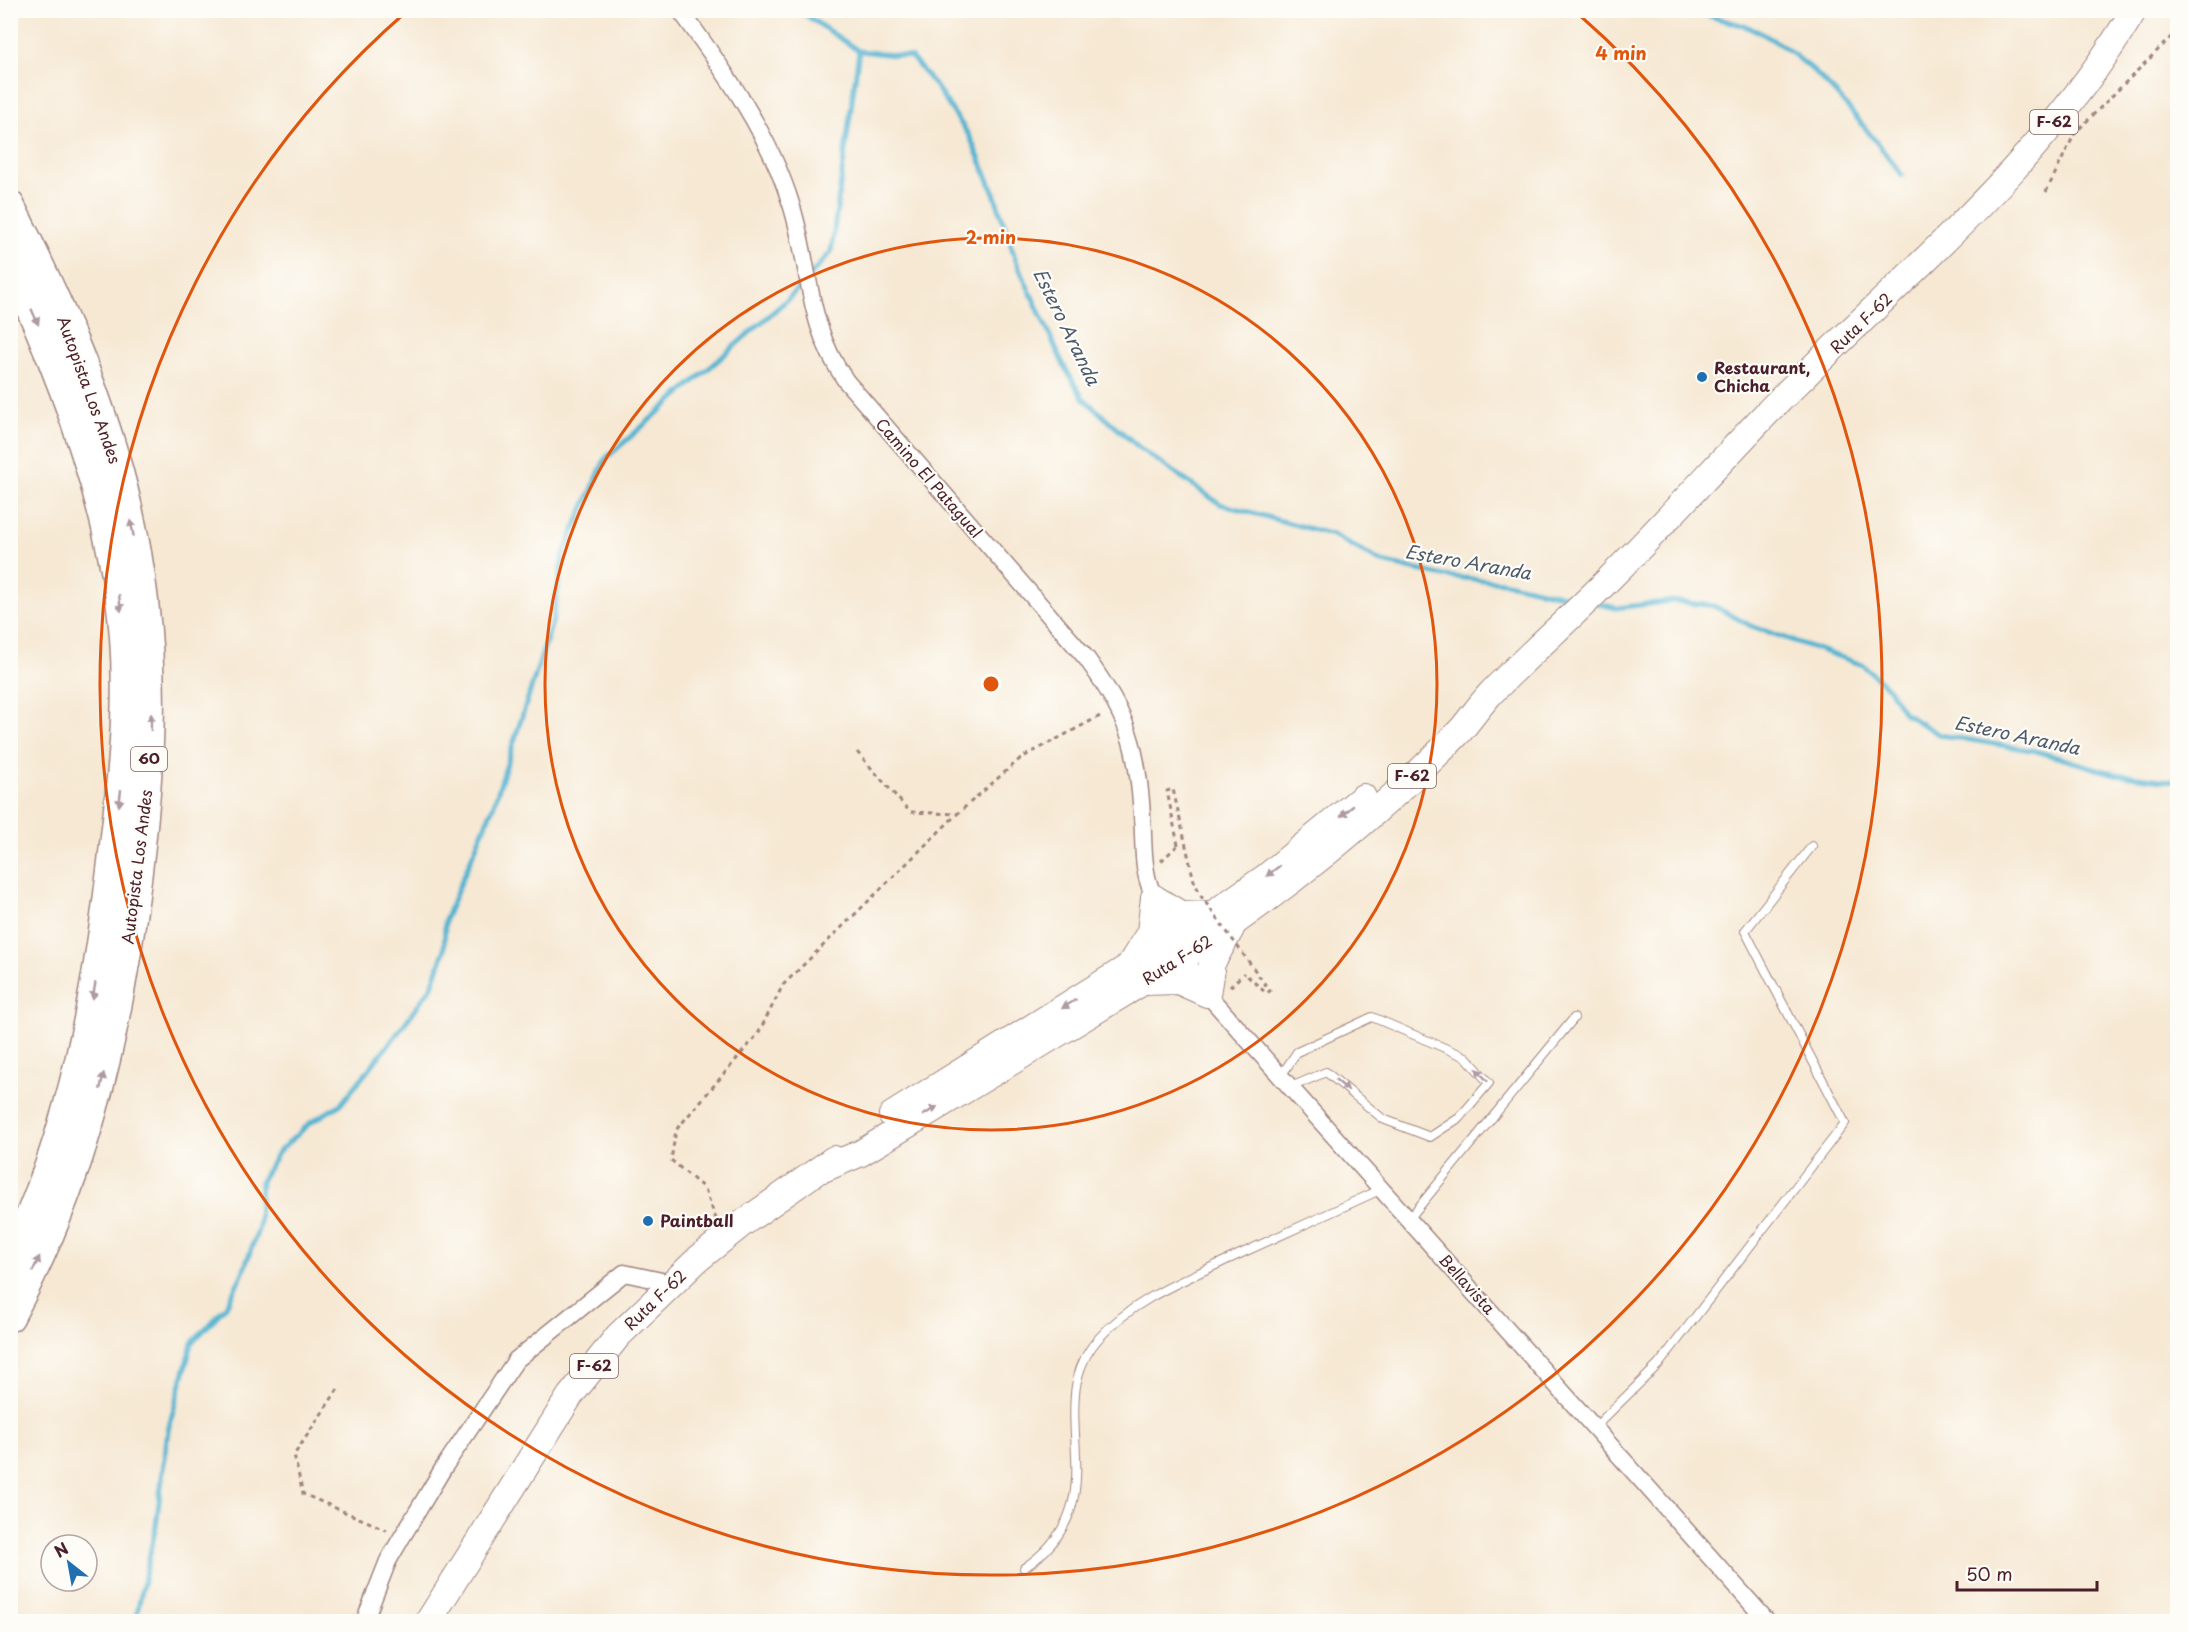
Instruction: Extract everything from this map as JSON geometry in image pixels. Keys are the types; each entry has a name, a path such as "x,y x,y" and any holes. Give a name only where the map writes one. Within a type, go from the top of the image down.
{"highway":[{"name":"Autopista Los Andes","path":"10,205 81,358 119,471 143,586 151,654 152,697 145,815 134,903 120,995 99,1094 66,1197 10,1317"},
{"name":"Autopista Los Andes","path":"10,264 54,362 93,476 119,594 126,666 121,790 104,934 89,1018 59,1135 10,1260"}],"main road":[{"name":"Ruta F-62","path":"428,1622 570,1396 618,1336 671,1283 724,1238 823,1169 853,1141 902,1108 1119,973 1179,948 1244,915 1328,851 1461,729 1490,695 1614,574 1769,411 1963,225 2058,118 2116,41 2134,10"},
{"name":"Ruta F-62","path":"823,1169 861,1153 1143,982 1213,914 1266,877 1452,721 1490,695"},
{"path":"1154,898 1182,915 1213,914"},
{"path":"1119,973 1138,955 1145,943 1153,921 1154,898"},
{"path":"1143,982 1178,981 1207,994 1210,970 1218,948 1244,915"}],"street":[{"name":"Camino El Patagual","path":"680,10 734,87 780,172 794,213 816,322 830,359 846,381 1087,660 1117,707 1132,738 1139,769 1147,875 1154,898 1179,948"},
{"name":"Bellavista","path":"1179,948 1207,994 1768,1622"},
{"path":"364,1622 388,1561 444,1467 516,1360 624,1273 671,1283"}],"lane":[{"path":"1595,1427 1659,1364 1845,1123 1745,931 1812,846"},
{"path":"1372,1017 1466,1057 1489,1083 1459,1118 1430,1137 1383,1119 1326,1072 1286,1081 1297,1052 1372,1017"},
{"path":"1409,1219 1574,1018"},
{"path":"1024,1568 1038,1558 1060,1534 1074,1502 1077,1485 1075,1381 1098,1340 1147,1298 1382,1189"}],"path":[{"path":"2046,192 2075,133 2178,30"},
{"path":"724,1238 705,1190 671,1160 676,1130 758,1034 783,985 957,814 1021,758 1117,707"},
{"path":"857,752 910,812 957,814"},
{"path":"1178,845 1167,790 1173,789 1194,881 1201,896 1270,991 1266,993 1244,973"},
{"path":"338,1389 294,1455 303,1494 402,1537"}],"waterway":[{"name":"Estero Aranda","path":"798,10 859,51 911,57 937,88 970,137 994,193 1016,261 1064,366 1083,398 1142,450 1220,504 1333,535 1382,562 1444,576 1503,582 1578,599"},
{"path":"1694,10 1755,30 1798,58 1818,75 1854,114 1902,175"},
{"path":"811,274 831,252 859,51"},
{"path":"135,1622 156,1526 168,1430 192,1343 226,1306 242,1275 259,1227 261,1181 279,1151 310,1123 341,1104 432,986 444,951 445,920 493,807 553,620 563,555 605,459 787,300 805,281"},
{"name":"Estero Aranda","path":"1596,603 1616,608 1672,601 1714,606 1751,626 1863,665 1889,689 1904,713 1940,735 2036,751 2115,774 2178,782"}],"place":[{"name":"Restaurant, Chicha","path":"1702,377"},
{"name":"Paintball","path":"648,1221"}]}
